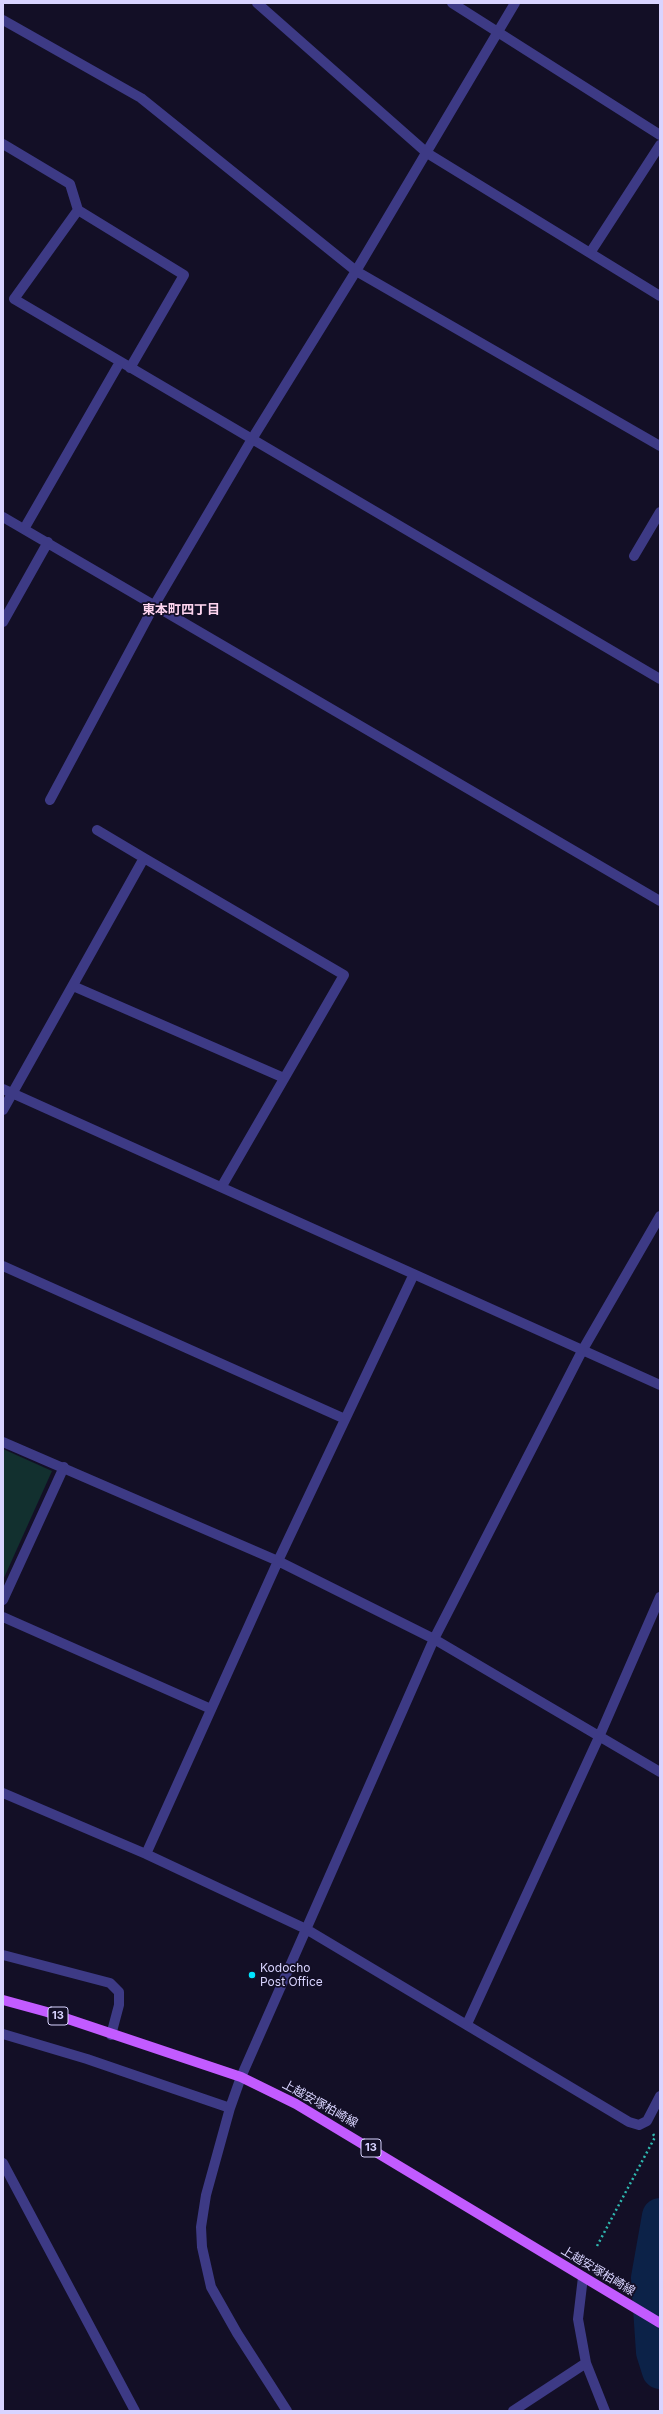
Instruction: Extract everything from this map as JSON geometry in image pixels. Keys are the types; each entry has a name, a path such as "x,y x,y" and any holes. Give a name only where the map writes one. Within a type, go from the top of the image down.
{"main road":[{"name":"上越安塚柏崎線","path":"3,2000 47,2012 111,2035 241,2077 296,2104 660,2323"}],"street":[{"path":"257,3 427,153 660,296"},
{"path":"452,3 660,135"},
{"path":"50,800 155,604 252,439 427,153 515,3"},
{"path":"3,20 142,98 356,271 660,446"},
{"path":"3,144 70,184 78,210 184,275 130,368"},
{"path":"590,252 660,145"},
{"path":"78,210 14,299 660,679"},
{"path":"24,529 120,362"},
{"path":"634,556 660,512"},
{"path":"3,517 155,604 660,901"},
{"path":"3,622 48,542"},
{"path":"97,830 344,974 222,1186"},
{"path":"3,1110 7,1091 73,986 144,858"},
{"path":"73,986 284,1078"},
{"path":"7,1091 222,1186 413,1276 660,1385"},
{"path":"283,2409 211,2287 202,2247 201,2227 206,2195 230,2108 241,2077 434,1639 582,1351 660,1216"},
{"path":"3,1266 345,1419"},
{"path":"146,1854 278,1561 413,1276"},
{"path":"3,1442 64,1467 278,1561 434,1639 660,1772"},
{"path":"3,1600 64,1467"},
{"path":"468,2024 599,1737 660,1596"},
{"path":"3,1617 211,1709"},
{"path":"3,1793 146,1854 306,1929 468,2024 629,2122 639,2125 647,2121 660,2096"},
{"path":"3,1955 110,1982 119,1992 119,2005 111,2035"},
{"path":"3,2034 87,2059 230,2108"},
{"path":"3,2163 135,2411"},
{"path":"582,2276 578,2319 586,2363 605,2411"},
{"path":"513,2411 586,2363"}],"path":[{"path":"597,2246 655,2137 647,2121"}],"green space":[{"path":"3,1449 52,1471 3,1580"}],"waterway":[{"path":"660,2216 649,2278 654,2352 660,2371"}],"place":[{"name":"Kodocho Post Office","path":"252,1975"}],"district":[{"name":"東本町四丁目","path":"181,610"}]}
